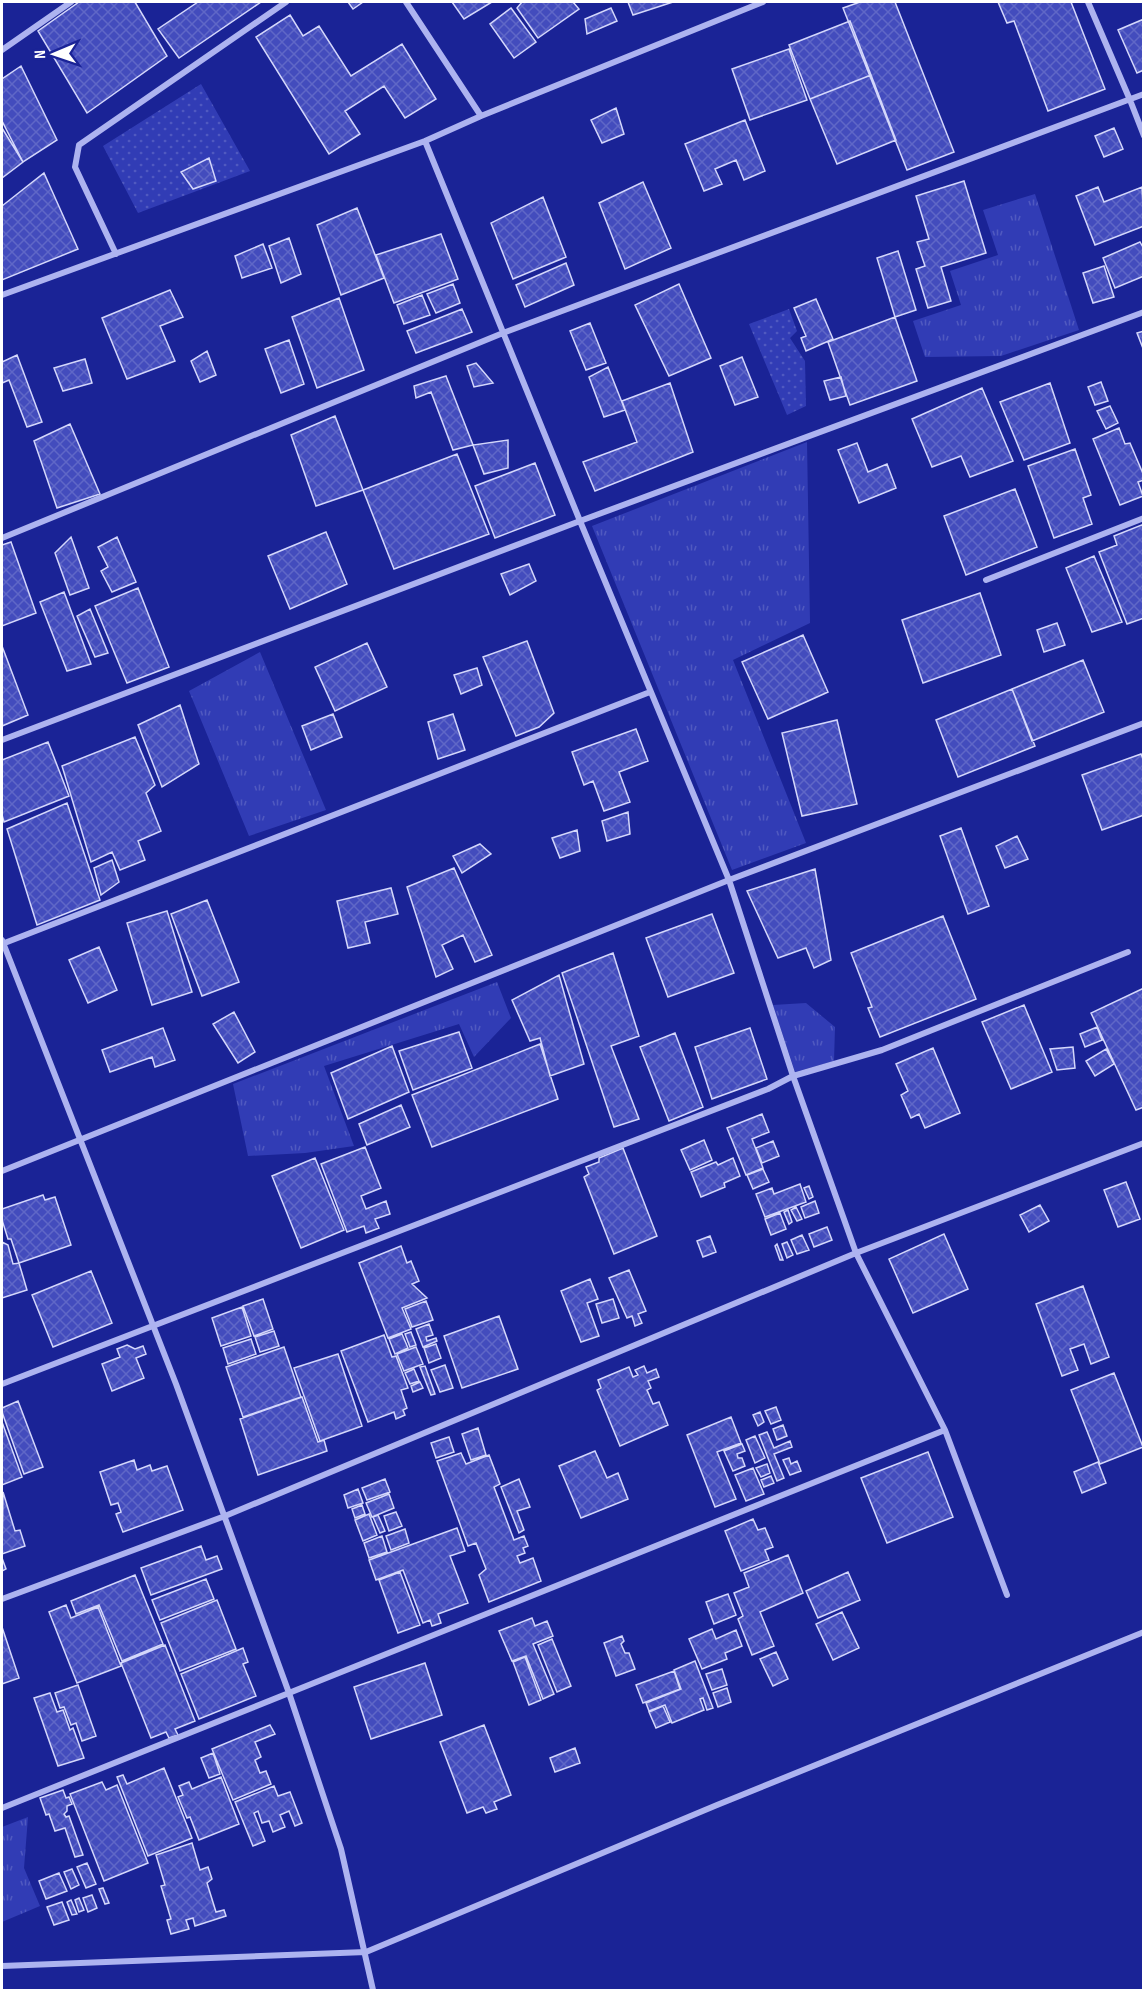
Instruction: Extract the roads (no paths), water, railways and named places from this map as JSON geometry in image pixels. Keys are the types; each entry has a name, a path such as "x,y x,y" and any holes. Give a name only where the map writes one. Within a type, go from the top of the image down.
{"street":[{"path":"2,50 71,2"},
{"path":"116,254 75,167 79,145 286,2"},
{"path":"406,2 481,116"},
{"path":"2,295 425,141 481,116 763,2"},
{"path":"1088,2 1143,136"},
{"path":"2,538 503,333 1143,94"},
{"path":"425,141 729,880 793,1076 856,1253 945,1430 1007,1595"},
{"path":"2,740 580,521 1143,312"},
{"path":"986,580 1143,518"},
{"path":"373,1990 341,1849 290,1693 225,1516 2,943 650,692"},
{"path":"2,1171 729,880 1143,723"},
{"path":"2,1384 768,1089 793,1076 882,1050 1128,952"},
{"path":"2,1599 225,1516 856,1253 1143,1143"},
{"path":"2,1808 945,1430"},
{"path":"2,1966 366,1953 706,1810 1143,1632"}]}
